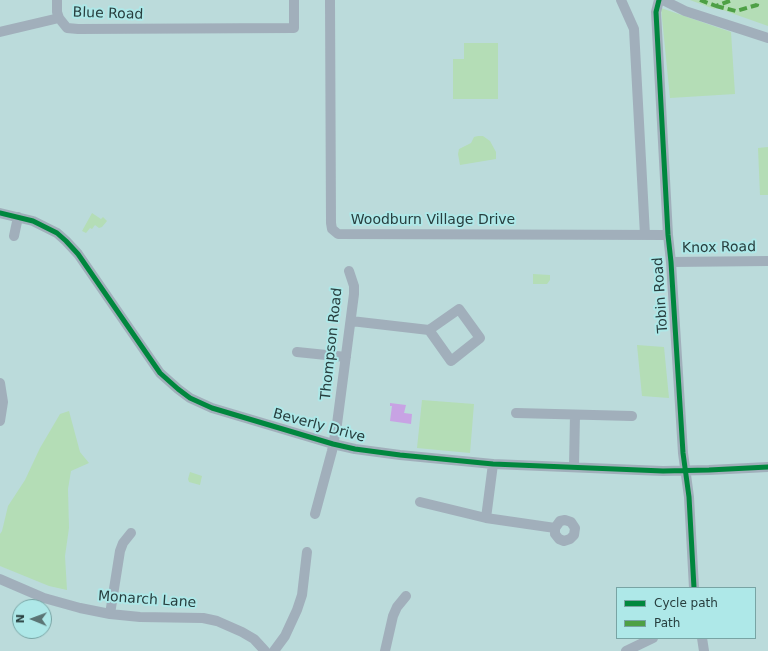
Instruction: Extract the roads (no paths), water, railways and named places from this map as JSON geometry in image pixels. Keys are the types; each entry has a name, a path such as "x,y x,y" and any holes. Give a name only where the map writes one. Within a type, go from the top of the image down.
{"street":[{"name":"Blue Road","path":"57,0 57,12 67,28 78,29 294,28 294,0"},
{"name":"Woodburn Village Drive","path":"330,0 331,223 332,229 338,234 668,235"},
{"path":"621,0 634,29 645,235"},
{"name":"Tobin Road","path":"659,0 656,12 668,235 685,471 689,497 694,587"},
{"path":"663,0 685,12 768,38"},
{"path":"0,32 60,18"},
{"name":"Beverly Drive","path":"0,213 33,221 51,230 66,241 78,254 160,373 178,390 190,398 212,408 333,444 355,449 400,455 493,464 574,466 663,471 768,467"},
{"path":"14,236 18,217"},
{"name":"Knox Road","path":"671,262 768,261"},
{"name":"Thompson Road","path":"315,514 333,444 346,357 354,294 354,286 349,271"},
{"path":"351,321 429,330 459,309 480,338 451,361 429,330"},
{"path":"297,352 346,357"},
{"path":"0,383 3,402 0,421"},
{"path":"516,413 632,416"},
{"path":"574,466 575,415"},
{"path":"486,518 493,464"},
{"path":"420,502 486,518 554,528"},
{"path":"110,614 120,551 123,543 131,533"},
{"path":"274,651 285,636 302,595 307,552"},
{"name":"Monarch Lane","path":"0,579 56,602 110,614 140,617 203,618 217,621 242,632 254,640 264,651"},
{"path":"385,651 393,616 397,607 406,596"},
{"path":"626,651 650,639"},
{"path":"702,639 704,651"}]}
